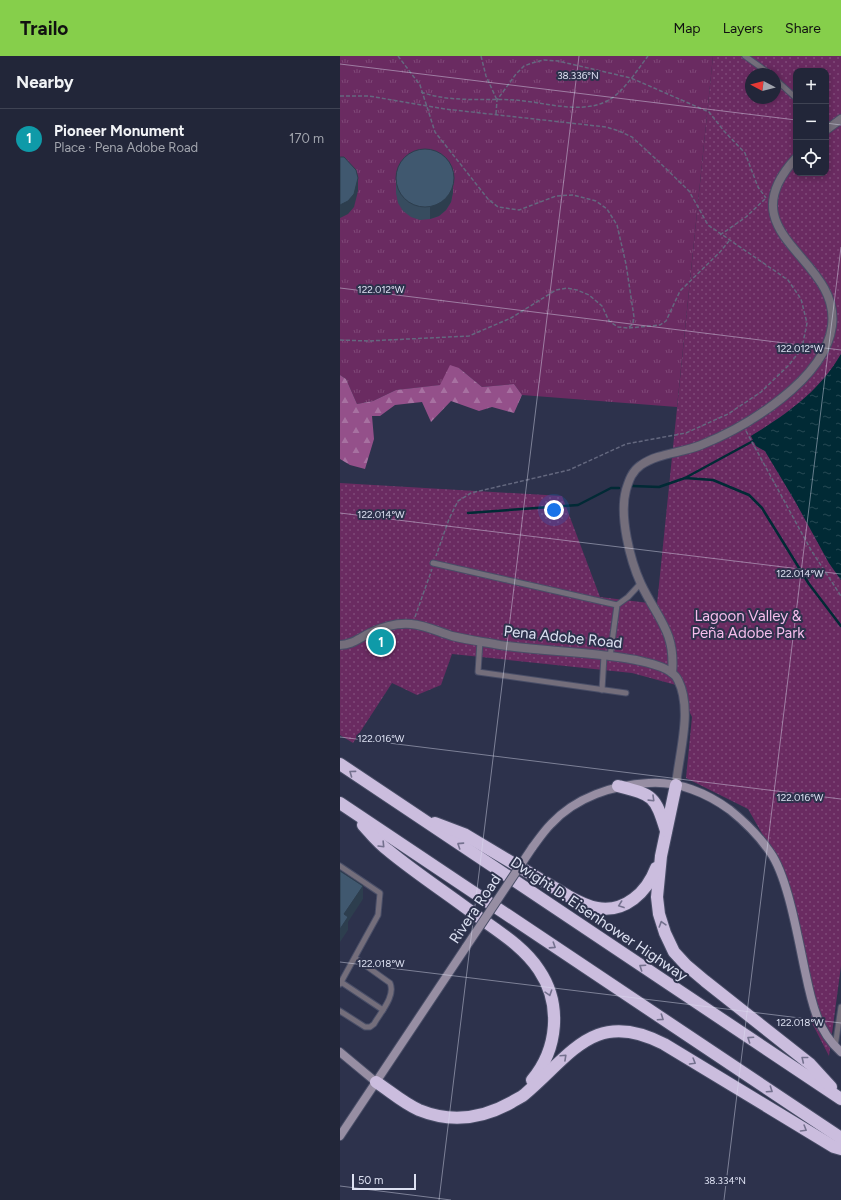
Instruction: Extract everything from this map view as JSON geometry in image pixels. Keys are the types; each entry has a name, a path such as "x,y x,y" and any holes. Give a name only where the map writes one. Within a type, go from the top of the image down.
{"highway":[{"name":"Dwight D. Eisenhower Highway","path":"340,764 413,815 841,1098"},
{"path":"676,785 661,856 658,897 659,914 665,933 674,952 686,965 705,981 810,1064 841,1098"},
{"path":"618,786 649,795 658,806 666,832"},
{"path":"342,805 388,851 502,934 532,960 540,970 551,996 554,1010 553,1035 545,1061 538,1072 514,1100"},
{"path":"342,805 841,1138"},
{"path":"413,815 464,834 568,896 586,905 598,908 616,907 629,902 642,894 652,881 661,856"},
{"path":"376,1082 411,1106 441,1116 473,1117 500,1109 523,1096 578,1045 603,1033 633,1032 649,1036 664,1044 804,1129 841,1149"}],"street":[{"path":"829,128 841,119"},
{"path":"676,785 684,731 684,702 678,680 672,673 674,655 668,634 641,583 632,557 624,514 624,498 630,476 640,465 652,459 700,446 743,425 797,386 812,368 827,343 832,327 832,313 828,297 818,280 779,228 773,216 769,199 783,172 793,161"},
{"name":"Pena Adobe Road","path":"340,645 348,645 382,628 412,624 480,641 526,649 607,656 649,663 672,673"},
{"name":"Rivera Road","path":"340,1136 532,848 550,824 562,812 588,797 618,786 653,783 676,785 696,790 719,802 744,821 771,853 780,874 795,923 813,1007 825,1032 839,1047"},
{"path":"340,1052 376,1082"}],"lane":[{"path":"746,56 762,68"},
{"path":"781,84 793,95"},
{"path":"434,563 617,605"},
{"path":"602,690 617,605 628,597 641,583"},
{"path":"480,641 478,672 626,693"},
{"path":"340,866 380,893 378,915 341,983 383,1010"},
{"path":"340,1011 365,1027 370,1027 374,1024 392,994 393,988 390,983 355,958"},
{"path":"839,1047 841,1007"}],"path":[{"path":"398,56 420,85 435,132 488,199 498,207 519,210 556,196 573,195 596,201 606,209 617,225 626,264 634,317 633,324 628,328"},
{"path":"482,56 486,76 497,100 496,114"},
{"path":"421,92 431,96 452,98 583,107 605,102 618,95 648,56"},
{"path":"497,100 524,66 544,60 558,61 631,78 710,112 724,131 745,153 758,187 769,199 720,235"},
{"path":"340,96 369,96 426,106 606,127 619,130 632,137 689,191 708,225 720,235 788,280 801,299 807,323 802,348 789,365 762,392 728,414 686,433 626,444 569,470 471,493 458,501 449,519 412,624"},
{"path":"340,340 368,341 469,336 511,318 556,290 567,288 589,295 602,306 610,321 618,327 628,328 660,325 666,322 680,291 720,252 729,241"},
{"path":"749,437 811,550 841,596"}],"green space":[{"path":"340,56 713,56 677,407 522,395 514,384 482,387 459,368 441,385 396,390 373,401 357,404 346,379 340,375"},
{"name":"Lagoon Valley & Peña Adobe Park","path":"713,56 841,56 841,354 833,367 802,401 751,436 756,446 765,451 795,501 829,563 841,580 841,966 829,1056 812,1023 807,972 788,879 748,809 686,778 692,717 676,685 632,673 452,654 441,685 417,695 392,683 353,743 340,735 340,483 562,496 600,597 657,604"},
{"path":"450,365 459,368 482,387 514,384 522,395 514,413 492,407 479,411 451,401 431,422 422,402 395,405 380,416 372,416 374,439 365,469 350,465 340,459 340,375 346,379 357,404 373,401 396,390 440,385"}],"water":[{"path":"841,354 841,580 829,563 795,501 765,451 756,446 751,436 802,401 833,367"}],"building":[{"path":"425,149 436,151 449,162 452,167 454,178 452,189 441,202 436,205 425,207 414,205 401,194 398,189 396,178 398,167 409,154 414,151"},
{"path":"340,157 344,157 356,170 358,178 354,194 348,201 340,205"},
{"path":"340,871 363,886 344,914 348,917 340,929"}],"waterway":[{"path":"685,478 753,441"},
{"path":"633,486 659,487 685,478 713,480 749,495 762,508 809,584 841,626"},
{"path":"468,513 578,505 611,488 619,488"}],"place":[{"name":"Pioneer Monument","path":"381,642"}]}
